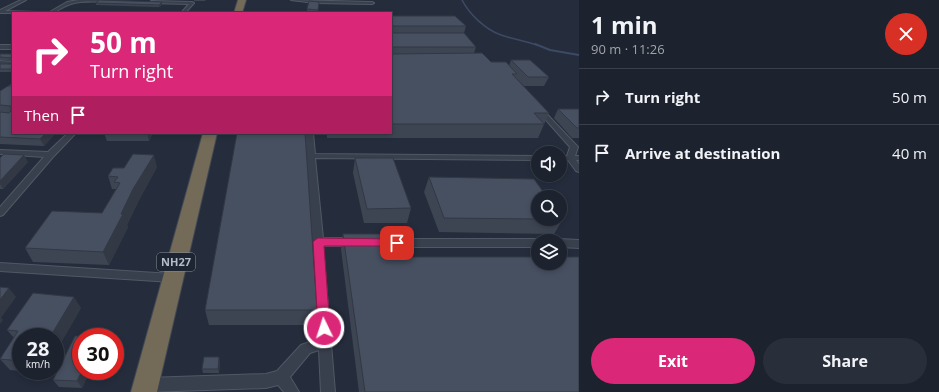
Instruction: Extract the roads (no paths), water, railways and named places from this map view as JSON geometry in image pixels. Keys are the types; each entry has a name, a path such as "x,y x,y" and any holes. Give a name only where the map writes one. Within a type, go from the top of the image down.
{"highway":[{"path":"238,12 242,0"},
{"name":"NH27","path":"145,389 210,134"}],"street":[{"path":"0,12 24,0"},
{"path":"52,12 68,3 84,0 114,1"},
{"path":"293,0 372,3"},
{"path":"145,2 192,3 184,12"},
{"path":"0,12 12,12"},
{"path":"0,47 12,48"},
{"path":"0,64 12,64"},
{"path":"0,86 12,86"},
{"path":"0,96 12,87"},
{"path":"536,105 574,147 570,158"},
{"path":"0,213 50,155 71,134"},
{"path":"309,134 328,392"},
{"path":"0,152 50,155"},
{"path":"311,156 531,158"},
{"path":"570,158 579,158"},
{"path":"570,158 579,169"},
{"path":"0,200 11,200"},
{"path":"318,242 366,242"},
{"path":"381,242 531,243"},
{"path":"567,244 579,244"},
{"path":"0,267 172,278"},
{"path":"145,389 266,381 281,377 306,349 325,342"},
{"path":"281,377 292,392"}],"waterway":[{"path":"462,0 473,16 495,33 537,45"},
{"path":"535,44 550,50 579,55"}]}
